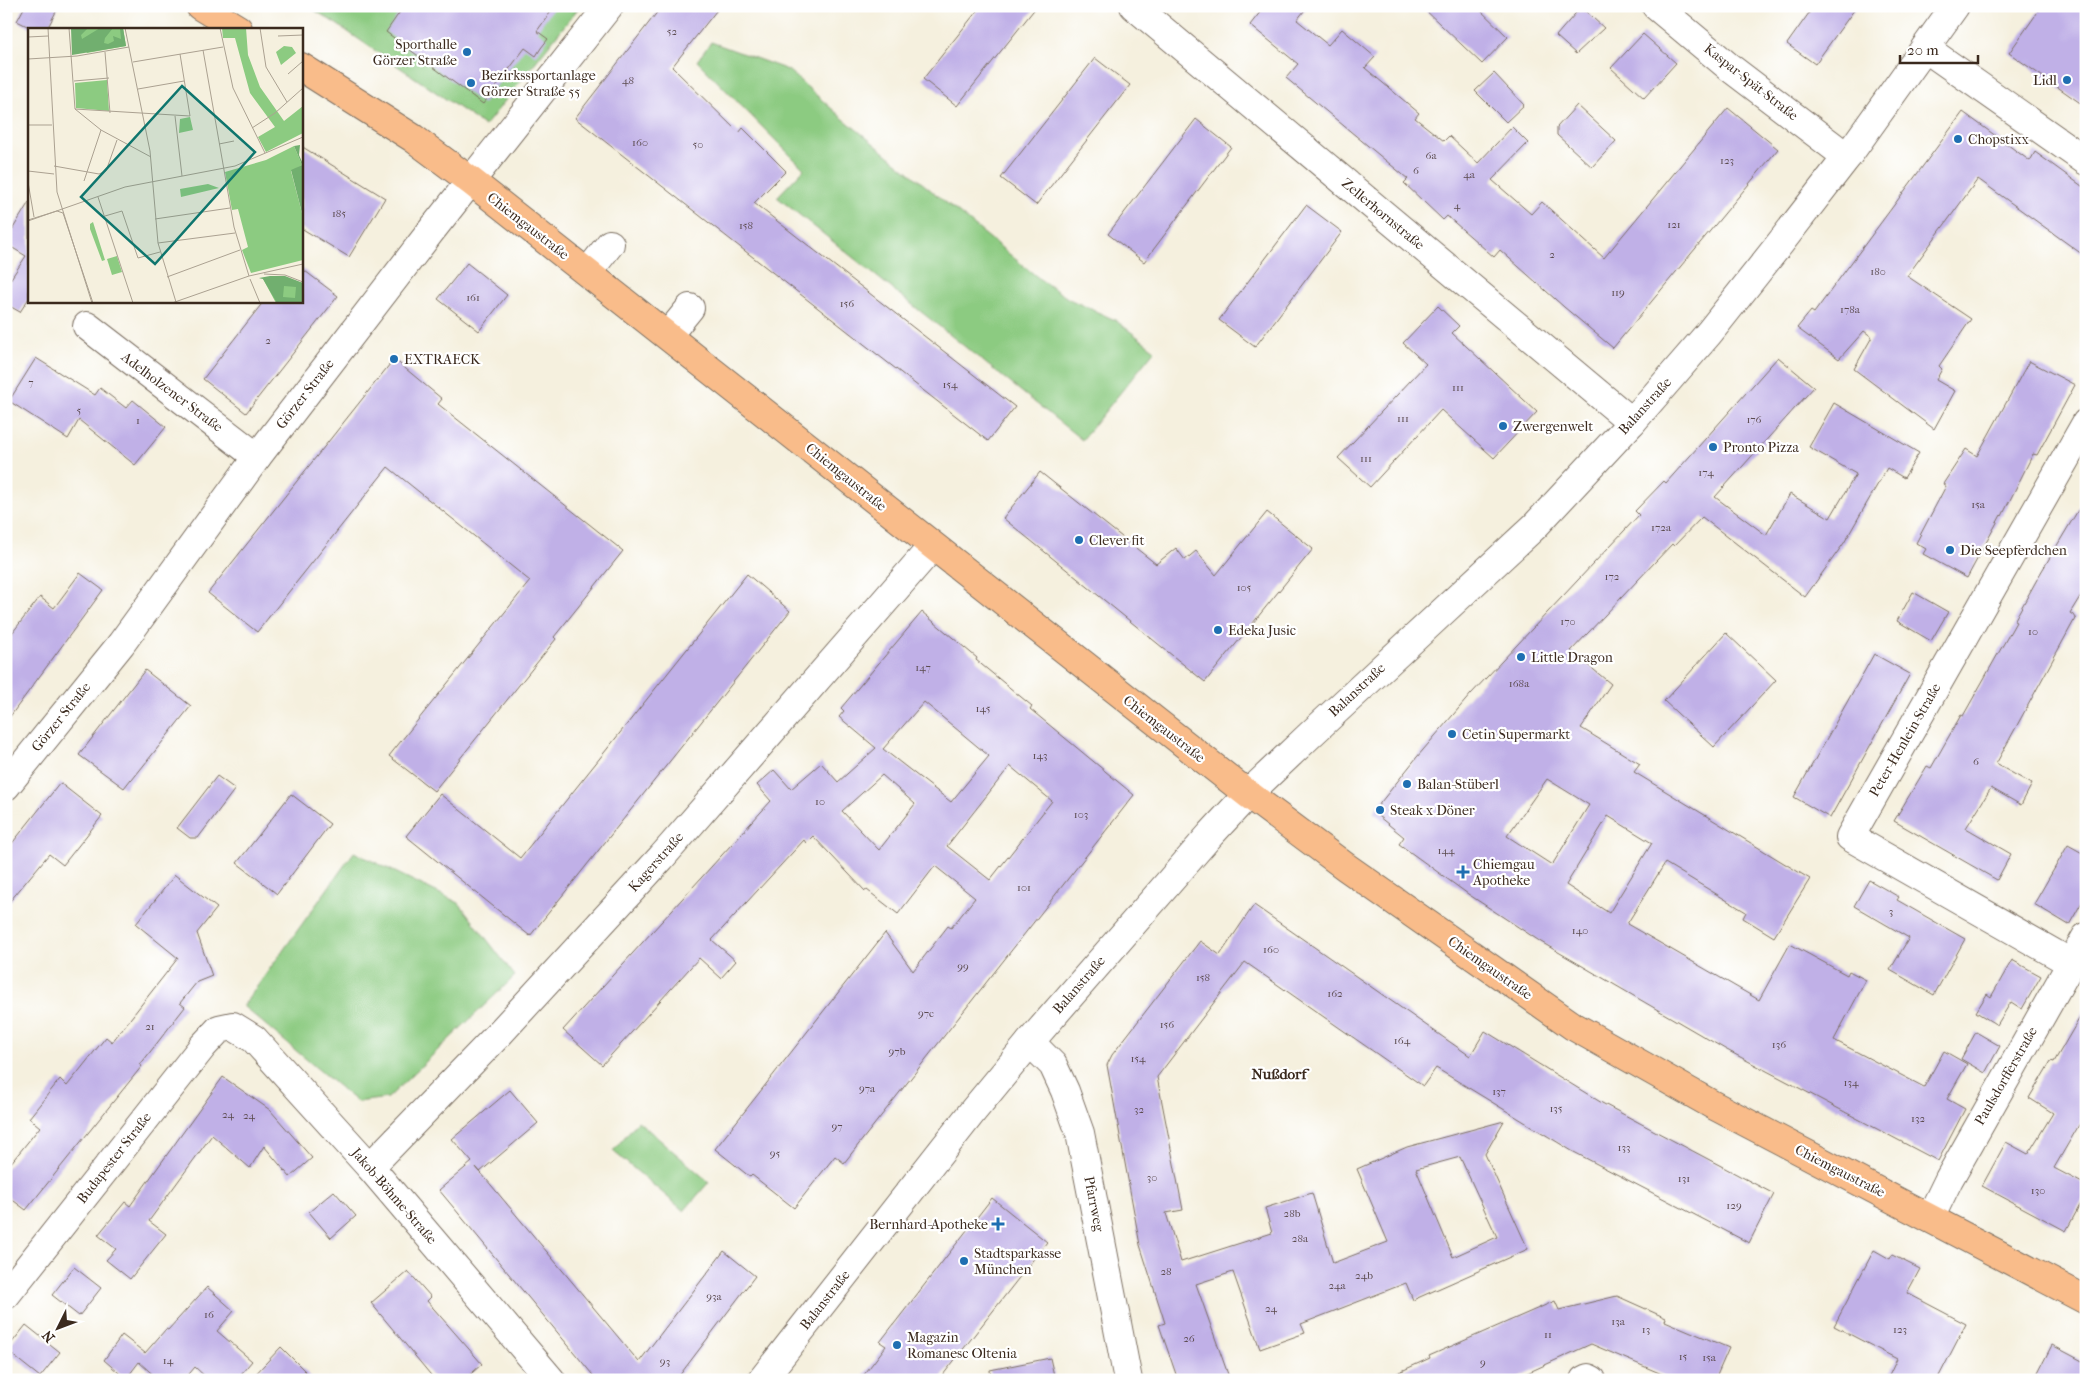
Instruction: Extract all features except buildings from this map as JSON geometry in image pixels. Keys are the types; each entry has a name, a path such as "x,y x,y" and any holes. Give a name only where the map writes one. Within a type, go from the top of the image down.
{"main road":[{"path":"200,6 236,28"},
{"name":"Chiemgaustraße","path":"302,68 413,138 472,182 1248,794 1346,867 1573,1026 1713,1105 2086,1300"}],"street":[{"name":"Görzer Straße","path":"6,786 125,639 257,457 609,6"},
{"name":"Zellerhornstraße","path":"1134,6 1632,422"},
{"name":"Kaspar-Spät-Straße","path":"1656,6 1728,67 1847,157"},
{"name":"Balanstraße","path":"762,1380 973,1111 1030,1042 1211,834 1248,794 1383,665 1535,526 1632,422 1709,333 1847,157 1955,6"},
{"path":"1925,48 2086,161"},
{"path":"588,272 610,244"},
{"path":"668,335 690,308"},
{"name":"Adelholzener Straße","path":"87,326 257,457"},
{"name":"Peter-Henlein-Straße","path":"2071,963 1850,837 2086,423"},
{"name":"Kagerstraße","path":"370,1167 498,1035 661,858 932,546"},
{"name":"Paulsdorfferstraße","path":"1930,1218 1948,1178 2086,936"},
{"name":"Jakob-Böhme-Straße","path":"227,1027 233,1026 254,1039 370,1167 551,1380"},
{"name":"Budapester Straße","path":"6,1295 203,1046 219,1029 227,1027"},
{"name":"Pfarrweg","path":"1030,1042 1053,1065 1065,1091 1080,1133 1128,1380"},
{"path":"1584,1380 1588,1378 1592,1380"}],"green space":[{"name":"Bezirkssportanlage Görzer Straße 55","path":"308,6 580,6 485,126"},
{"path":"711,42 788,70 840,116 1041,280 1069,299 1115,320 1155,350 1082,440 777,197 804,169 697,61"},
{"path":"354,852 459,903 515,976 388,1098 357,1102 243,1006"},
{"path":"638,1121 709,1182 684,1211 613,1151"}],"place":[{"name":"Sporthalle Görzer Straße","path":"467,52"},
{"name":"Lidl","path":"2067,80"},
{"name":"Bezirkssportanlage Görzer Straße 55","path":"471,83"},
{"name":"Chopstixx","path":"1958,139"},
{"name":"EXTRAECK","path":"394,359"},
{"name":"Zwergenwelt","path":"1503,426"},
{"name":"Pronto Pizza","path":"1713,447"},
{"name":"Clever fit","path":"1079,540"},
{"name":"Die Seepferdchen","path":"1950,550"},
{"name":"Edeka Jusic","path":"1218,630"},
{"name":"Little Dragon","path":"1521,657"},
{"name":"Cetin Supermarkt","path":"1452,734"},
{"name":"Balan-Stüberl","path":"1407,784"},
{"name":"Steak x Döner","path":"1380,810"},
{"name":"Chiemgau Apotheke","path":"1463,872"},
{"name":"Bernhard-Apotheke","path":"998,1224"},
{"name":"Stadtsparkasse München","path":"964,1261"},
{"name":"Magazin Romanesc Oltenia","path":"897,1345"}],"district":[{"name":"Nußdorf","path":"1279,1074"}]}
